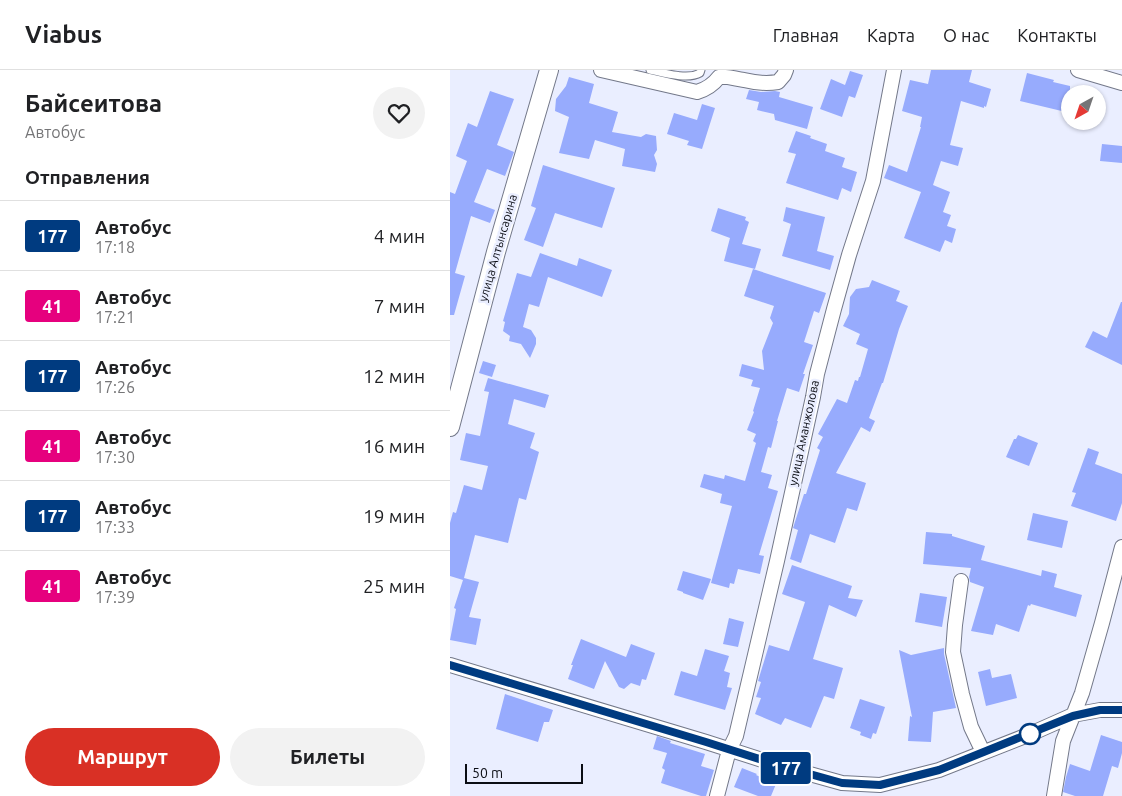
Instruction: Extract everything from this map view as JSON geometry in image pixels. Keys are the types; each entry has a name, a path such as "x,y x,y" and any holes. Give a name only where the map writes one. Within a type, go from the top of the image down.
{"street":[{"name":"улица Алтынсарина","path":"450,427 496,252 549,70"},
{"path":"601,70 697,92 706,89 719,77 727,76 757,83 768,84 778,82 786,70"},
{"name":"улица Аманжолова","path":"716,796 729,750 736,736 817,374 849,255 873,181 894,70"},
{"path":"1078,70 1122,84"},
{"path":"1054,796 1063,741 1082,693 1122,547"},
{"path":"960,581 953,652 971,727 983,752"},
{"path":"450,665 842,783 880,785 939,770 1073,716 1100,710 1122,710"}],"lane":[{"path":"650,70 694,77 700,74 701,70"}],"building":[{"path":"931,70 972,70 969,82 991,89 986,107 984,106 984,108 961,101 950,145 963,148 958,166 941,161 933,185 950,192 943,212 951,215 947,226 956,229 952,243 945,240 940,252 904,238 921,192 884,178 889,165 907,172 921,127 922,117 902,111 910,80 928,84"},
{"path":"850,71 863,75 855,98 849,96 842,117 820,109 831,79 845,85"},
{"path":"1027,73 1066,85 1061,85 1061,111 1020,101"},
{"path":"569,77 594,84 589,103 618,112 612,132 641,137 646,134 656,136 657,150 654,155 657,164 655,172 622,166 625,149 595,140 589,159 559,153 569,117 555,111 556,99 566,86"},
{"path":"749,90 780,92 779,97 813,107 807,129 775,120 774,114 757,110 759,102 746,99"},
{"path":"490,91 514,99 497,145 514,152 505,176 487,169 474,202 495,210 490,223 471,216 455,273 465,276 454,315 450,315 450,192 455,194 467,161 456,156 468,123 477,127"},
{"path":"702,104 715,108 702,149 687,145 689,141 667,134 674,113 697,120"},
{"path":"796,131 827,144 825,151 845,158 842,167 857,172 851,192 842,188 838,200 786,183 796,154 788,152"},
{"path":"1102,144 1122,146 1122,163 1100,161"},
{"path":"543,165 615,188 602,228 555,213 543,247 524,240 536,208 531,206"},
{"path":"786,207 825,217 817,251 834,256 830,270 782,256 791,224 783,221"},
{"path":"718,208 746,217 745,220 749,222 742,244 761,249 755,269 724,261 730,238 711,231"},
{"path":"540,253 577,266 579,258 612,270 602,297 548,277 539,307 529,304 523,327 531,330 536,338 536,344 530,358 521,344 509,341 510,336 503,331 505,322 503,321 517,273 531,277"},
{"path":"753,269 826,293 819,313 814,311 804,342 813,345 799,392 787,388 771,448 768,447 761,472 772,475 768,488 778,491 759,555 764,556 760,574 738,569 734,584 730,583 729,588 711,583 732,506 720,503 722,494 700,487 704,474 724,479 725,475 745,481 756,443 753,441 756,434 747,430 760,388 751,386 753,380 739,376 742,364 764,370 762,351 773,323 770,318 774,306 744,296"},
{"path":"872,280 900,291 896,301 908,306 883,383 869,418 875,421 870,432 861,427 836,473 866,483 857,511 847,508 835,543 810,534 801,563 790,559 798,530 793,528 820,450 817,448 823,437 818,434 837,399 847,403 855,380 858,381 860,377 868,349 856,344 860,334 843,326 849,314 850,297 856,289 869,287"},
{"path":"1121,302 1122,365 1085,347 1093,331 1107,338"},
{"path":"483,361 496,365 492,377 479,373"},
{"path":"488,378 549,395 545,408 514,399 508,424 535,433 530,448 539,452 526,500 519,498 508,543 475,535 464,578 479,582 469,617 481,619 476,645 450,640 456,609 454,608 463,580 450,576 450,523 453,512 456,513 464,485 482,490 488,466 460,460 466,433 480,436 489,392 484,391"},
{"path":"1018,435 1038,443 1029,466 1006,457 1014,439"},
{"path":"1088,448 1099,452 1095,464 1122,474 1122,503 1116,521 1071,506 1076,493 1072,492"},
{"path":"1033,513 1068,521 1062,548 1027,540"},
{"path":"926,532 952,534 952,536 985,546 981,560 1041,576 1042,570 1057,574 1054,587 1082,595 1076,617 1031,604 1030,606 1028,605 1019,632 996,624 993,635 971,631 984,587 970,582 971,568 923,564"},
{"path":"792,565 852,586 848,598 863,600 856,617 829,605 813,659 843,668 834,699 824,696 811,728 785,718 781,725 755,714 761,698 756,697 761,682 758,681 769,645 789,651 805,602 782,594"},
{"path":"683,571 711,579 703,600 677,590"},
{"path":"920,593 947,597 942,627 915,622"},
{"path":"729,618 744,622 738,647 723,644"},
{"path":"581,639 626,657 631,644 655,653 646,680 642,679 640,686 631,683 624,689 619,687 605,661 594,689 568,679"},
{"path":"944,648 956,708 933,712 931,742 908,741 910,716 912,717 899,650 911,655"},
{"path":"705,649 729,656 724,671 730,673 727,687 732,688 725,710 674,695 681,671 697,676"},
{"path":"990,669 992,678 1011,674 1017,698 986,706 978,672"},
{"path":"505,694 553,710 549,722 544,722 538,742 496,729"},
{"path":"860,699 885,707 876,734 873,733 871,739 860,735 861,732 850,728"},
{"path":"1101,735 1122,742 1122,753 1118,768 1112,766 1103,796 1075,796 1063,792 1070,764 1090,771"},
{"path":"657,736 671,741 670,743 705,754 701,766 714,770 706,796 661,783 665,770 662,768 667,753 653,749"},
{"path":"742,768 776,784 771,796 758,796 734,787"}],"bus line":[{"name":"177","path":"450,665 842,783 880,785 939,770 1073,716 1100,710 1122,710"}]}
